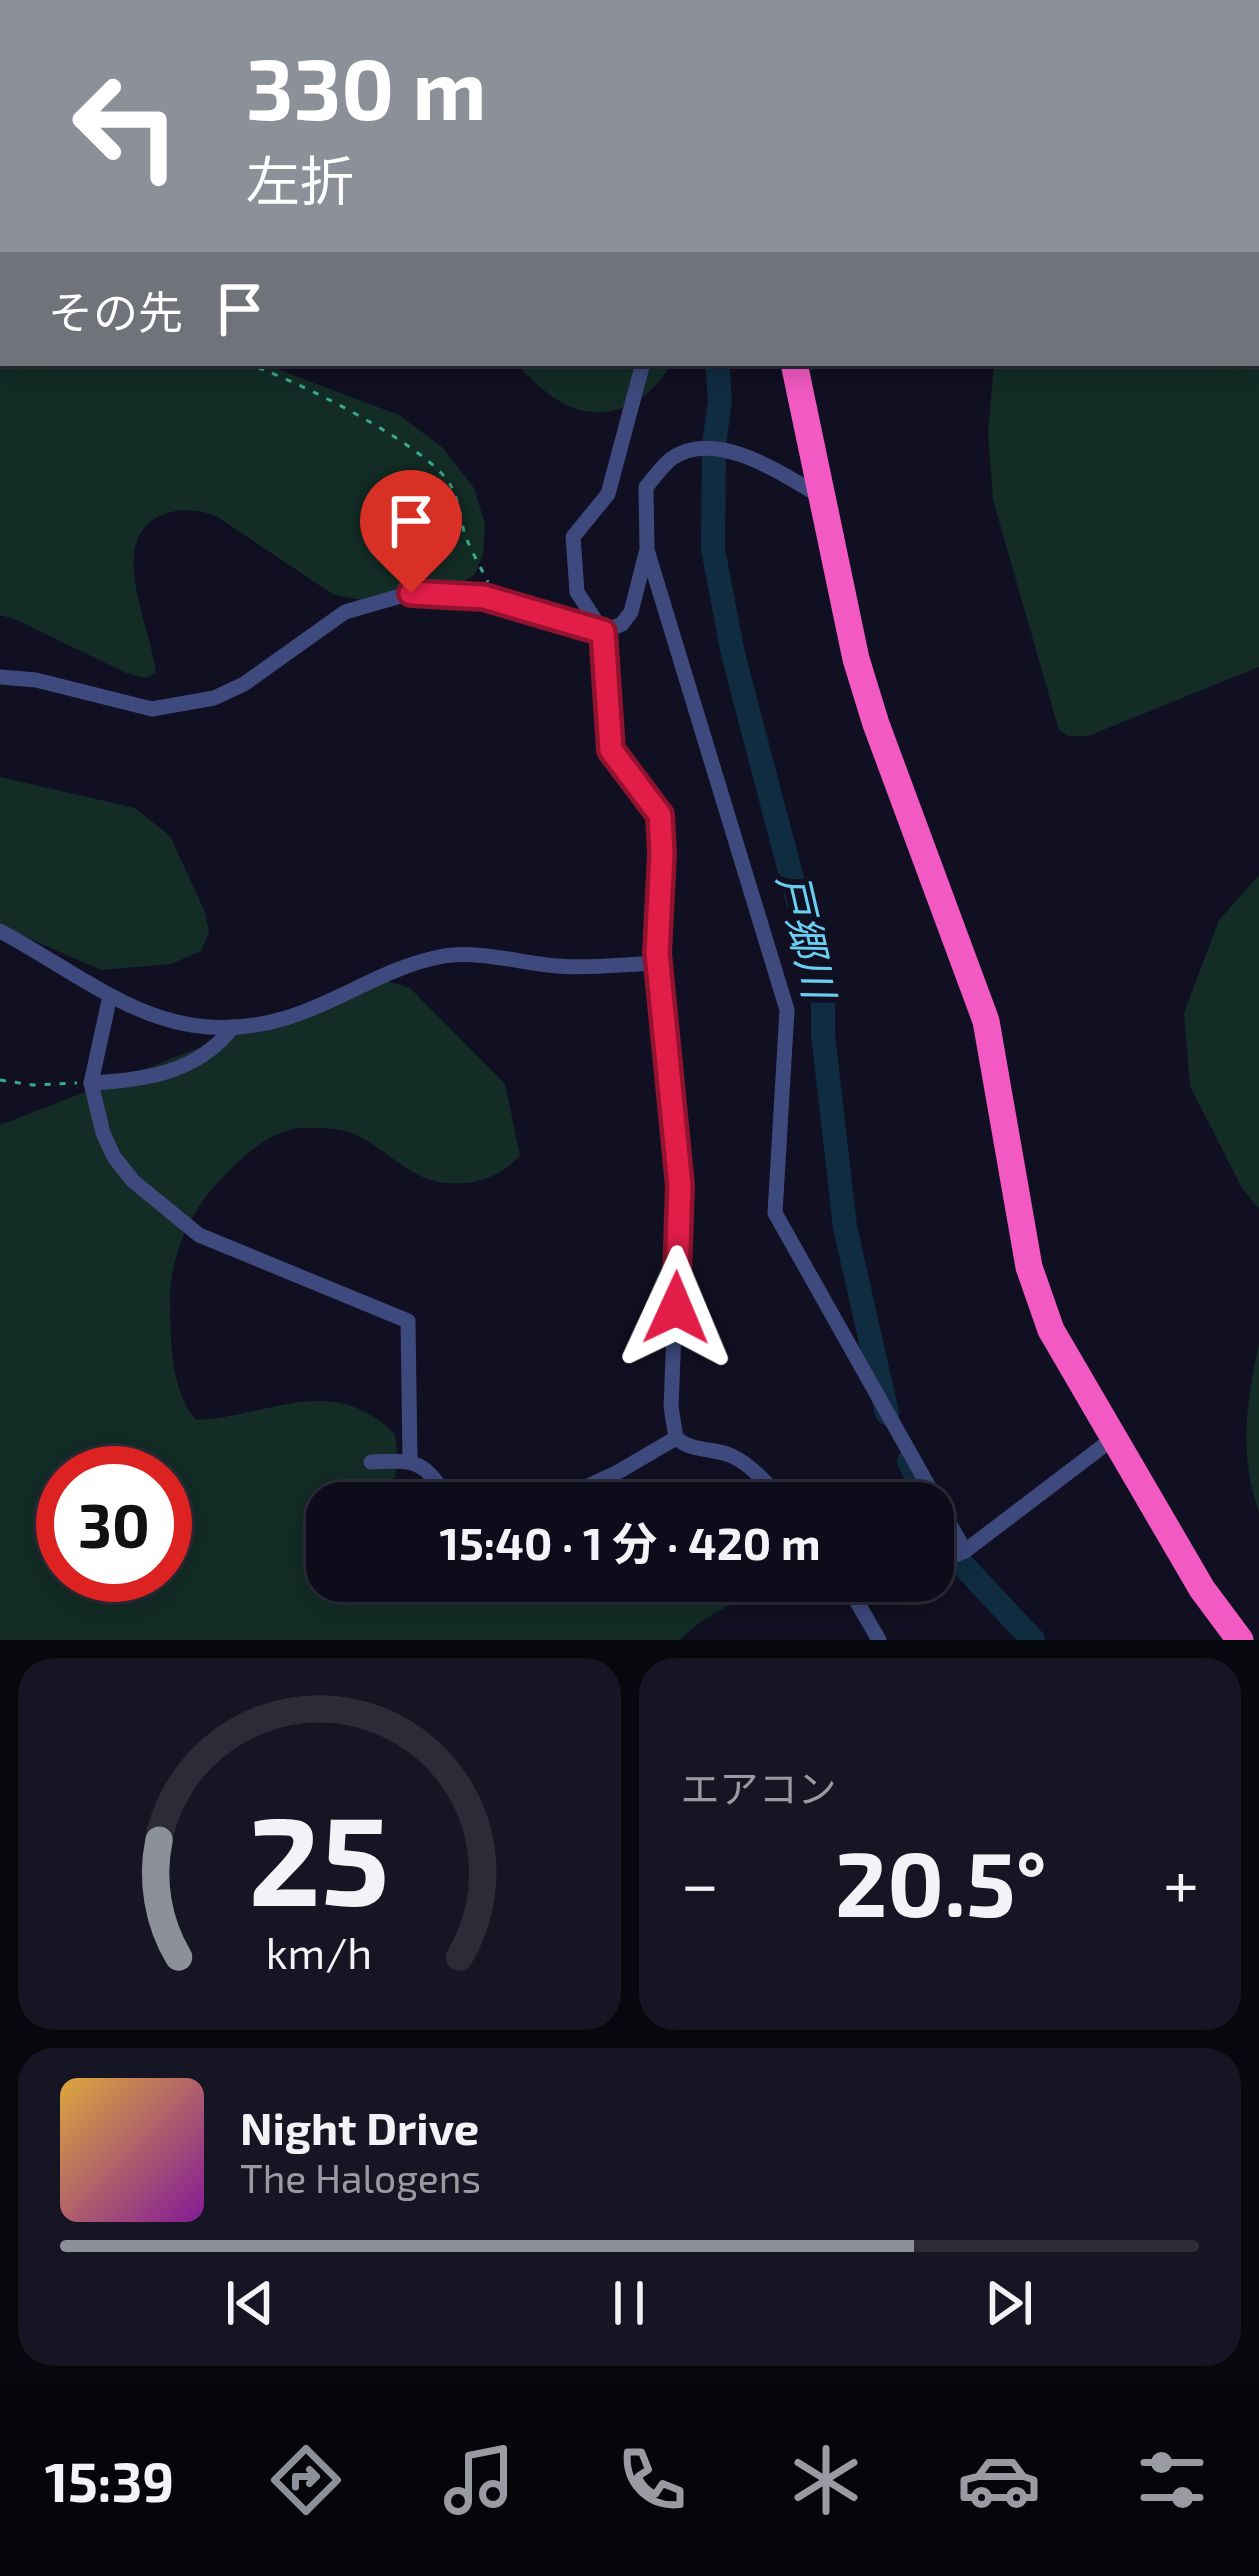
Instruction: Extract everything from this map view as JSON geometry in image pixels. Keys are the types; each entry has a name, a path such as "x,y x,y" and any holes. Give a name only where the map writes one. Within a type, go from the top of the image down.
{"highway":[{"path":"795,366 856,659 986,1021 1029,1267 1051,1330 1202,1589 1239,1640"}],"street":[{"path":"642,366 608,494 573,537 577,592 603,632 611,750 660,815 658,963 680,1186 671,1378 676,1438 690,1450 730,1455 765,1482"},
{"path":"0,677 36,680 152,709 214,698 244,684 313,632 369,603 411,593 497,600 603,632 622,624 631,612 647,550 646,487 673,458 701,448 748,455 820,496"},
{"path":"647,550 787,1010 776,1213 965,1551"},
{"path":"0,931 154,1018 203,1028 286,1018 373,977 444,955 564,967 658,963"},
{"path":"110,996 91,1083 97,1117 114,1157 133,1181 199,1235 408,1322 410,1459"},
{"path":"91,1083 164,1074 197,1062 233,1028"},
{"path":"954,1556 1115,1437"},
{"path":"596,1482 676,1438"},
{"path":"371,1462 410,1459 438,1482"},
{"path":"859,1602 879,1640"}],"path":[{"path":"252,366 292,381 409,445 439,470 452,488 466,538 497,600"},
{"path":"0,1080 33,1085 91,1083"}],"green space":[{"path":"0,366 269,366 399,415 442,447 474,488 485,524 483,554 475,574 419,604 334,595 216,516 181,510 160,516 144,528 134,565 156,673 145,678 0,615"},
{"path":"519,366 669,366 644,396 606,412 560,402"},
{"path":"994,366 1259,366 1259,667 1088,736 1068,736 1059,730 993,500 988,433"},
{"path":"0,777 135,808 170,836 205,912 209,932 201,951 171,964 101,970 0,926"},
{"path":"1259,875 1259,1209 1242,1188 1190,1086 1184,1013 1219,920"},
{"path":"387,981 410,988 505,1084 520,1155 490,1177 453,1184 418,1175 369,1142 338,1130 290,1130 253,1149 203,1200 176,1258 171,1336 177,1381 188,1408 196,1420 323,1401 371,1415 395,1434 394,1482 306,1482 306,1602 736,1602 680,1640 0,1640 0,1125 315,1003"},
{"path":"1259,1345 1259,1512 1249,1471 1247,1429"}],"waterway":[{"name":"戸郷川","path":"717,366 713,549 733,654 823,997 845,1227 887,1413"},
{"name":"戸郷川","path":"909,1461 918,1482"},
{"name":"戸郷川","path":"954,1551 1033,1640"}],"route":[{"path":"411,593 484,597 603,632 611,750 660,815 657,953 680,1186 676,1308"}]}
